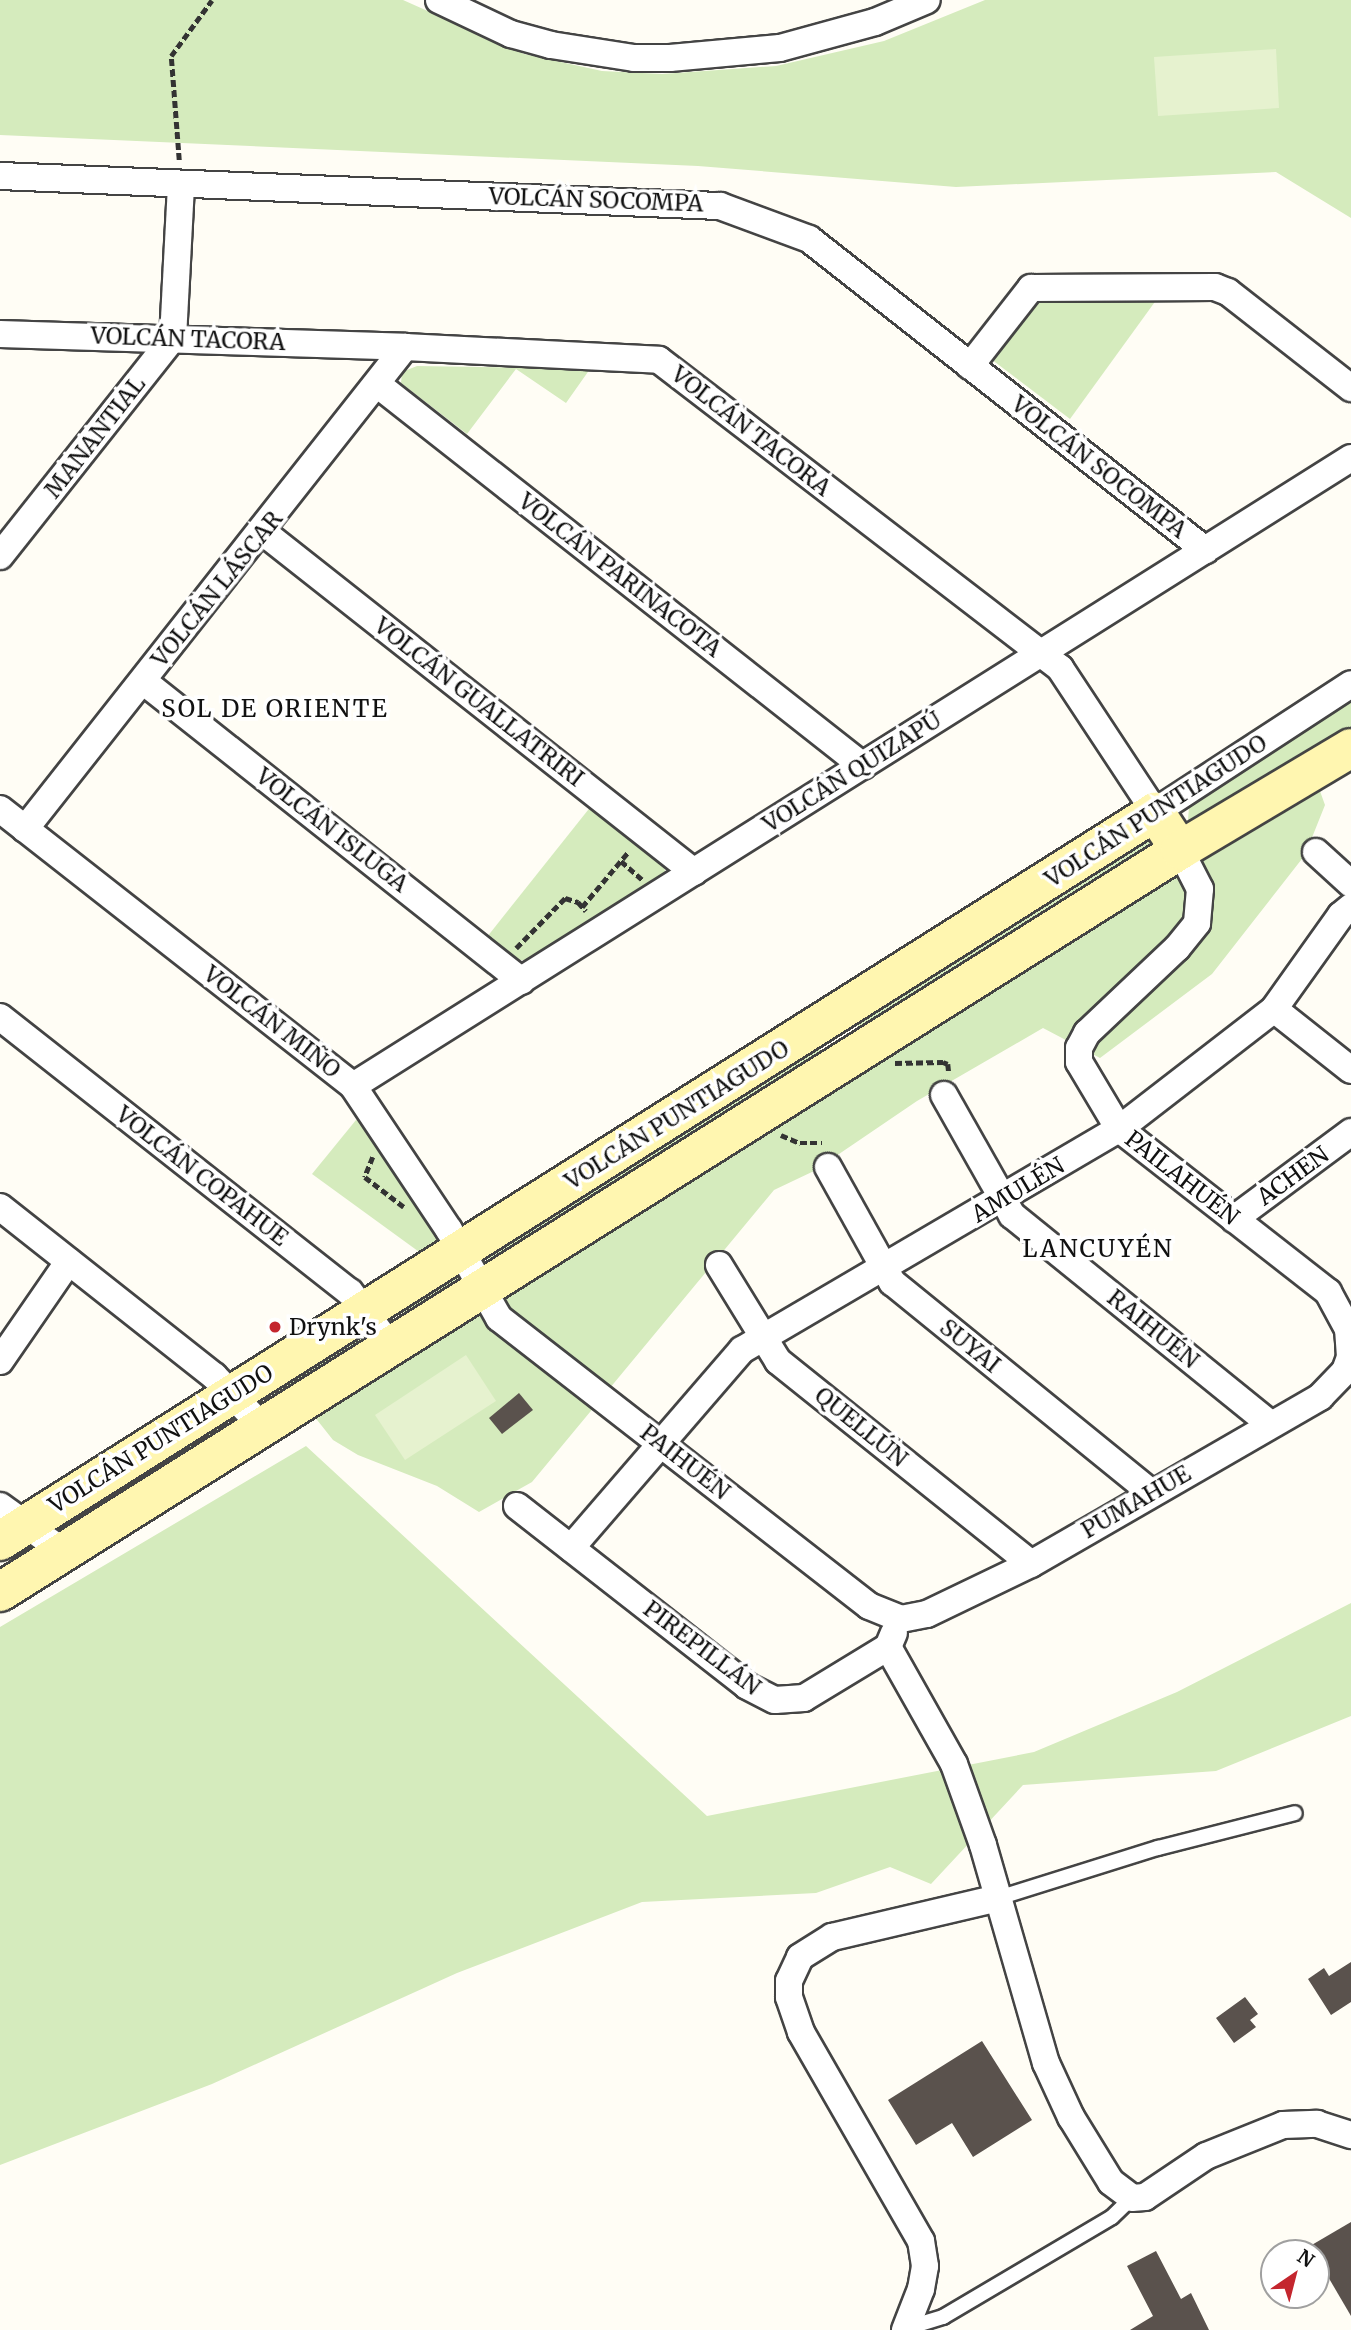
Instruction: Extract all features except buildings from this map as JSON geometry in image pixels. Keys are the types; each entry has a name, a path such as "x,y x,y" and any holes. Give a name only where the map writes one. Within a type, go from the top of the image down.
{"main road":[{"name":"VOLCÁN PUNTIAGUDO","path":"0,1592 1180,850 1351,748"},
{"name":"VOLCÁN TACORA","path":"1155,812 1180,850"},
{"name":"VOLCÁN PUNTIAGUDO","path":"9,1524 234,1393 1155,812"},
{"path":"829,1019 851,1057"}],"street":[{"path":"439,0 511,34 551,45 634,58 670,58 780,48 874,22 927,0"},
{"name":"VOLCÁN SOCOMPA","path":"0,176 181,186 696,201 720,206 809,239 1205,550"},
{"path":"173,338 181,186"},
{"path":"970,366 1031,288 1215,287 1228,292 1351,388"},
{"name":"VOLCÁN TACORA","path":"0,334 405,346 659,360 1040,654 1077,688 1155,812"},
{"name":"MANANTIAL","path":"0,556 173,338"},
{"name":"VOLCÁN LÁSCAR","path":"25,829 263,533 405,346"},
{"name":"VOLCÁN PARINACOTA","path":"377,384 863,766"},
{"name":"VOLCÁN QUIZAPÚ","path":"353,1086 1351,458"},
{"name":"VOLCÁN GUALLATRIRI","path":"263,533 694,872"},
{"name":"VOLCÁN ISLUGA","path":"143,681 521,981"},
{"name":"VOLCÁN PUNTIAGUDO","path":"1155,812 1351,684"},
{"name":"VOLCÁN MIÑO","path":"0,810 353,1086 461,1251 482,1290"},
{"name":"PAILAHUÉN","path":"1180,850 1200,889 1197,923 1177,948 1095,1025 1079,1048 1085,1078 1119,1129 1321,1284 1343,1296 1351,1357"},
{"path":"1316,852 1351,884"},
{"name":"AMULÉN","path":"661,1442 720,1371 762,1337 1004,1200 1119,1129 1274,1009 1341,915 1351,907"},
{"path":"1274,1009 1351,1070"},
{"name":"VOLCÁN COPAHUE","path":"0,1017 340,1283 366,1310 391,1348"},
{"name":"RAIHUÉN","path":"944,1095 1012,1214 1270,1424"},
{"name":"ACHEN","path":"1234,1219 1351,1132"},
{"name":"SUYAI","path":"828,1167 892,1282 1152,1493"},
{"path":"0,1207 234,1393 262,1426"},
{"path":"0,1361 69,1261"},
{"name":"QUELLÚN","path":"719,1265 778,1361 1031,1564"},
{"name":"PAIHUÉN","path":"482,1290 492,1310 509,1327 661,1442 869,1606 901,1619"},
{"name":"PUMAHUE","path":"901,1619 927,1614 1031,1564 1330,1391 1351,1357"},
{"path":"571,1548 661,1442"},
{"name":"PIREPILLÁN","path":"517,1506 747,1686 775,1700 804,1698 888,1647"},
{"path":"9,1524 64,1552"},
{"path":"901,1619 888,1647 924,1707 967,1796 1046,2063 1094,2158 1111,2182 1132,2198 1145,2197 1226,2146 1283,2125 1317,2124 1351,2134"},
{"path":"906,2329 917,2306 925,2266 921,2241 801,2032 791,2006 789,1981 800,1957 832,1937 998,1899"}],"lane":[{"path":"998,1899 1158,1848 1295,1814"},
{"path":"906,2329 943,2316 1112,2217 1132,2198"}],"path":[{"path":"181,186 171,56 212,0"},
{"path":"582,906 644,832"},
{"path":"500,963 565,898 582,906 599,932"},
{"path":"776,1131 790,1141 823,1144 828,1167"}],"green space":[{"path":"0,0 403,0 524,54 602,71 662,74 776,66 884,41 985,0 1351,0 1351,218 1276,172 956,187 698,166 0,135"},
{"path":"1276,49 1279,108 1158,116 1154,57"},
{"path":"1157,299 1070,419 987,356 1027,301"},
{"path":"417,366 590,369 566,403 516,369 467,434 401,383 402,372"},
{"path":"1351,702 1351,736 1192,825 1188,821 1189,806"},
{"path":"1316,780 1325,805 1305,855 1212,974 1100,1058 1043,1028 917,1101 814,1171 774,1190 532,1482 479,1512 437,1486 358,1455 333,1440 310,1411"},
{"path":"592,805 664,862 665,872 529,960 517,960 487,937"},
{"path":"1147,837 1153,851 861,1030 858,1028 856,1020"},
{"path":"817,1046 824,1054 491,1263 488,1260 487,1252"},
{"path":"356,1120 363,1122 442,1240 422,1254 312,1174"},
{"path":"455,1274 461,1280 406,1317 400,1307"},
{"path":"359,1326 374,1335 276,1397 271,1388"},
{"path":"466,1355 496,1401 405,1460 375,1415"},
{"path":"223,1421 226,1431 63,1532 58,1522"},
{"path":"306,1446 707,1816 1034,1752 1177,1692 1351,1603 1351,1716 1216,1771 1023,1785 931,1884 890,1867 816,1893 642,1902 457,1973 212,2084 0,2165 0,1627"}],"place":[{"name":"Drynk's","path":"275,1327"}],"district":[{"name":"SOL DE ORIENTE","path":"275,709"},
{"name":"LANCUYÉN","path":"1098,1249"}]}
